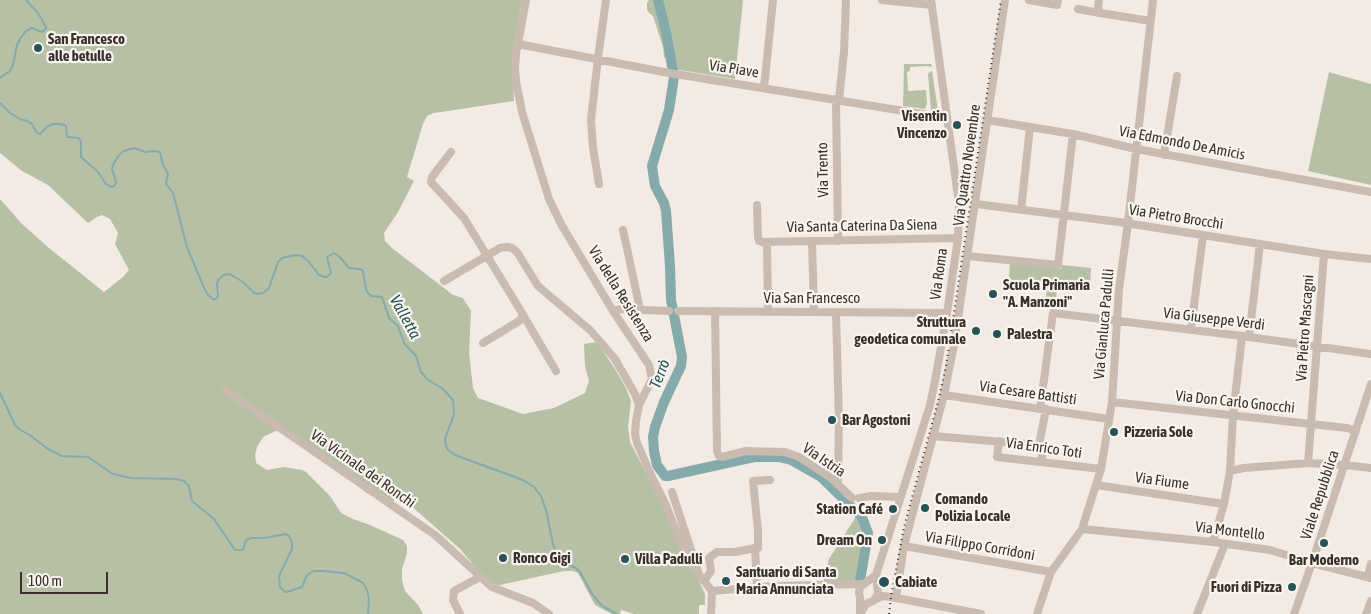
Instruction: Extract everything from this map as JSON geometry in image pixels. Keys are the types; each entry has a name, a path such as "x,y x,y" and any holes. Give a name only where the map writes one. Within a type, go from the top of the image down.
{"street":[{"name":"Via della Resistenza","path":"526,0 515,68 520,103 550,204 613,311 646,360 652,378 640,405 635,429 638,446 665,503 687,558 712,591"},
{"path":"600,184 591,130 592,101 606,0"},
{"path":"764,88 773,0"},
{"name":"Via Trento","path":"838,241 837,99 844,52 846,0"},
{"path":"882,0 932,2"},
{"name":"Via Quattro Novembre","path":"891,597 944,395 954,344 1005,0"},
{"path":"1029,0 1058,3"},
{"path":"1099,0 1098,8 1100,12"},
{"name":"Via Gianluca Padulli","path":"1037,614 1051,572 1082,529 1101,469 1112,402 1119,289 1153,0"},
{"name":"Via Roma","path":"878,589 876,575 930,405 947,313 958,238 959,204 932,2"},
{"path":"1078,9 1151,21"},
{"name":"Via Piave","path":"518,44 669,73 947,118"},
{"path":"1164,155 1177,76"},
{"name":"Via Edmondo De Amicis","path":"987,120 1073,134 1164,155 1371,192"},
{"path":"1021,210 1030,127"},
{"path":"967,256 1058,264 1073,134"},
{"path":"451,152 432,176 431,182 464,218 556,371"},
{"name":"Via Pietro Brocchi","path":"976,204 1128,223 1324,254 1371,259"},
{"path":"757,205 759,239 762,242 767,242 768,312"},
{"path":"623,230 640,309"},
{"path":"1191,329 1203,235"},
{"name":"Via Santa Caterina Da Siena","path":"767,242 958,238"},
{"path":"812,242 814,312"},
{"path":"1214,542 1230,471 1233,415 1260,244"},
{"path":"444,281 486,255 505,247 516,250 538,286 591,330 615,359 640,405"},
{"name":"Via Pietro Mascagni","path":"1308,463 1324,254"},
{"path":"613,311 621,309 669,311"},
{"name":"Via San Francesco","path":"678,311 947,313"},
{"name":"Via Istria","path":"715,311 717,451 719,456 754,450 785,452 816,468 856,498 872,496 900,497"},
{"path":"836,312 839,421 838,485"},
{"path":"483,342 519,321 522,318 522,313"},
{"name":"Via Giuseppe Verdi","path":"1043,409 1053,313 1191,329 1371,354"},
{"name":"Viale Repubblica","path":"1294,614 1371,384"},
{"name":"Via Vicinale dei Ronchi","path":"225,390 434,535 492,587 533,604 549,614"},
{"name":"Via Cesare Battisti","path":"944,395 1109,418"},
{"name":"Via Don Carlo Gnocchi","path":"1112,402 1347,428 1356,431"},
{"path":"1041,462 1043,409"},
{"path":"933,436 999,441 1041,447"},
{"name":"Via Enrico Toti","path":"999,441 997,457 1101,469"},
{"path":"1230,471 1244,468 1308,463 1371,468"},
{"path":"704,582 711,571 709,558 717,552 734,552 758,548 753,482 770,480"},
{"name":"Via Fiume","path":"1096,485 1224,504"},
{"path":"672,492 698,573"},
{"name":"Via Montello","path":"1082,529 1214,542 1270,550 1370,578"},
{"path":"1197,614 1225,544"},
{"name":"Via Filippo Corridoni","path":"904,546 1051,572"},
{"path":"755,548 756,587"},
{"path":"1370,578 1371,564"},
{"path":"860,614 859,590 876,575"},
{"path":"460,614 453,600 454,591 480,577"},
{"path":"711,614 712,591 756,587 865,583 874,584 883,594 891,597"},
{"path":"860,614 864,607 878,596 878,589"},
{"path":"860,598 864,601 883,596 891,597 981,614"},
{"path":"1366,614 1371,601"}],"green space":[{"path":"0,0 522,0 512,55 514,101 434,113 427,116 407,177 414,181 398,212 384,233 385,241 453,295 463,298 471,311 469,353 473,388 478,398 523,414 554,408 585,393 589,381 585,366 584,344 597,342 626,388 631,401 628,427 630,442 665,509 705,594 705,605 699,605 699,614 634,614 621,610 620,614 612,614 595,605 578,573 573,571 564,571 495,586 460,549 400,496 392,502 379,499 365,492 356,482 278,430 263,437 257,447 256,463 267,470 284,467 306,472 330,496 341,513 403,540 407,546 407,553 402,569 402,580 405,591 418,605 423,614 0,614 0,199 22,224 104,292 129,270 115,244 118,233 110,219 102,215 88,223 48,185 22,171 0,153"},
{"path":"649,0 656,0 670,64 664,57 663,47 653,16 647,9"},
{"path":"660,0 743,0 735,79 674,69 665,12 663,3"},
{"path":"904,64 931,64 932,67 910,67 910,71 907,72 908,91 926,90 927,103 925,109 903,106"},
{"path":"932,71 938,111 931,110 928,74"},
{"path":"1329,72 1371,84 1371,185 1308,171"},
{"path":"1010,262 1061,269 1062,265 1091,268 1090,292 1057,289 1056,300 1046,298 1047,286 1014,283 1009,277"},
{"path":"857,515 863,525 866,536 858,580 824,582 829,559"}],"waterway":[{"name":"Valletta","path":"0,78 10,71 17,45 26,31 32,28 42,32 45,30 46,27 38,13 26,0"},
{"name":"Terrò","path":"658,0 674,77 669,110 652,166 655,186 666,211 671,300 682,357 681,366 664,402 655,427 653,437 657,465 665,476 668,476 754,457 779,457 791,460 821,477 862,517 868,533 860,581"},
{"name":"Valletta","path":"0,103 10,113 31,123 37,133 40,134 53,124 66,126 67,137 78,138 81,141 81,157 111,187 116,182 112,169 113,165 124,151 134,148 145,152 160,152 163,165 168,174 166,184 173,193 187,247 204,288 213,299 216,299 218,296 217,283 219,279 224,275 230,274 243,282 254,293 263,293 269,288 278,262 282,258 296,255 302,256 319,275 325,277 331,273 327,257 334,253 349,268 363,271 367,292 371,296 382,297 389,318 398,326 404,343 416,356 421,372 427,379 443,389 453,400 454,414 445,439 448,450 455,455 523,480 534,487 541,496 546,510 557,555 564,563 576,568 580,572 592,594 602,606 617,614"},
{"path":"0,393 15,425 48,449 62,456 88,457 113,474 131,478 176,479 184,481 189,486 192,501 214,519 235,550 243,550 246,540 251,538 286,534 292,542 292,549 279,576 280,587 284,591 287,592 302,587 307,575 314,571 344,573 363,583 369,599 368,614"}],"railway":[{"path":"889,614 904,527 946,366 1001,0"}],"place":[{"name":"San Francesco alle betulle","path":"38,48"},
{"name":"Visentin Vincenzo","path":"957,125"},
{"name":"Scuola Primaria \"A. Manzoni\"","path":"993,294"},
{"name":"Struttura geodetica comunale","path":"976,331"},
{"name":"Palestra","path":"997,334"},
{"name":"Bar Agostoni","path":"832,420"},
{"name":"Pizzeria Sole","path":"1114,432"},
{"name":"Comando Polizia Locale","path":"925,508"},
{"name":"Station Café","path":"893,509"},
{"name":"Dream On","path":"882,540"},
{"name":"Bar Moderno","path":"1324,543"},
{"name":"Ronco Gigi","path":"503,558"},
{"name":"Villa Padulli","path":"625,559"},
{"name":"Santuario di Santa Maria Annunciata","path":"726,581"},
{"name":"Cabiate","path":"884,582"},
{"name":"Fuori di Pizza","path":"1292,587"}]}
